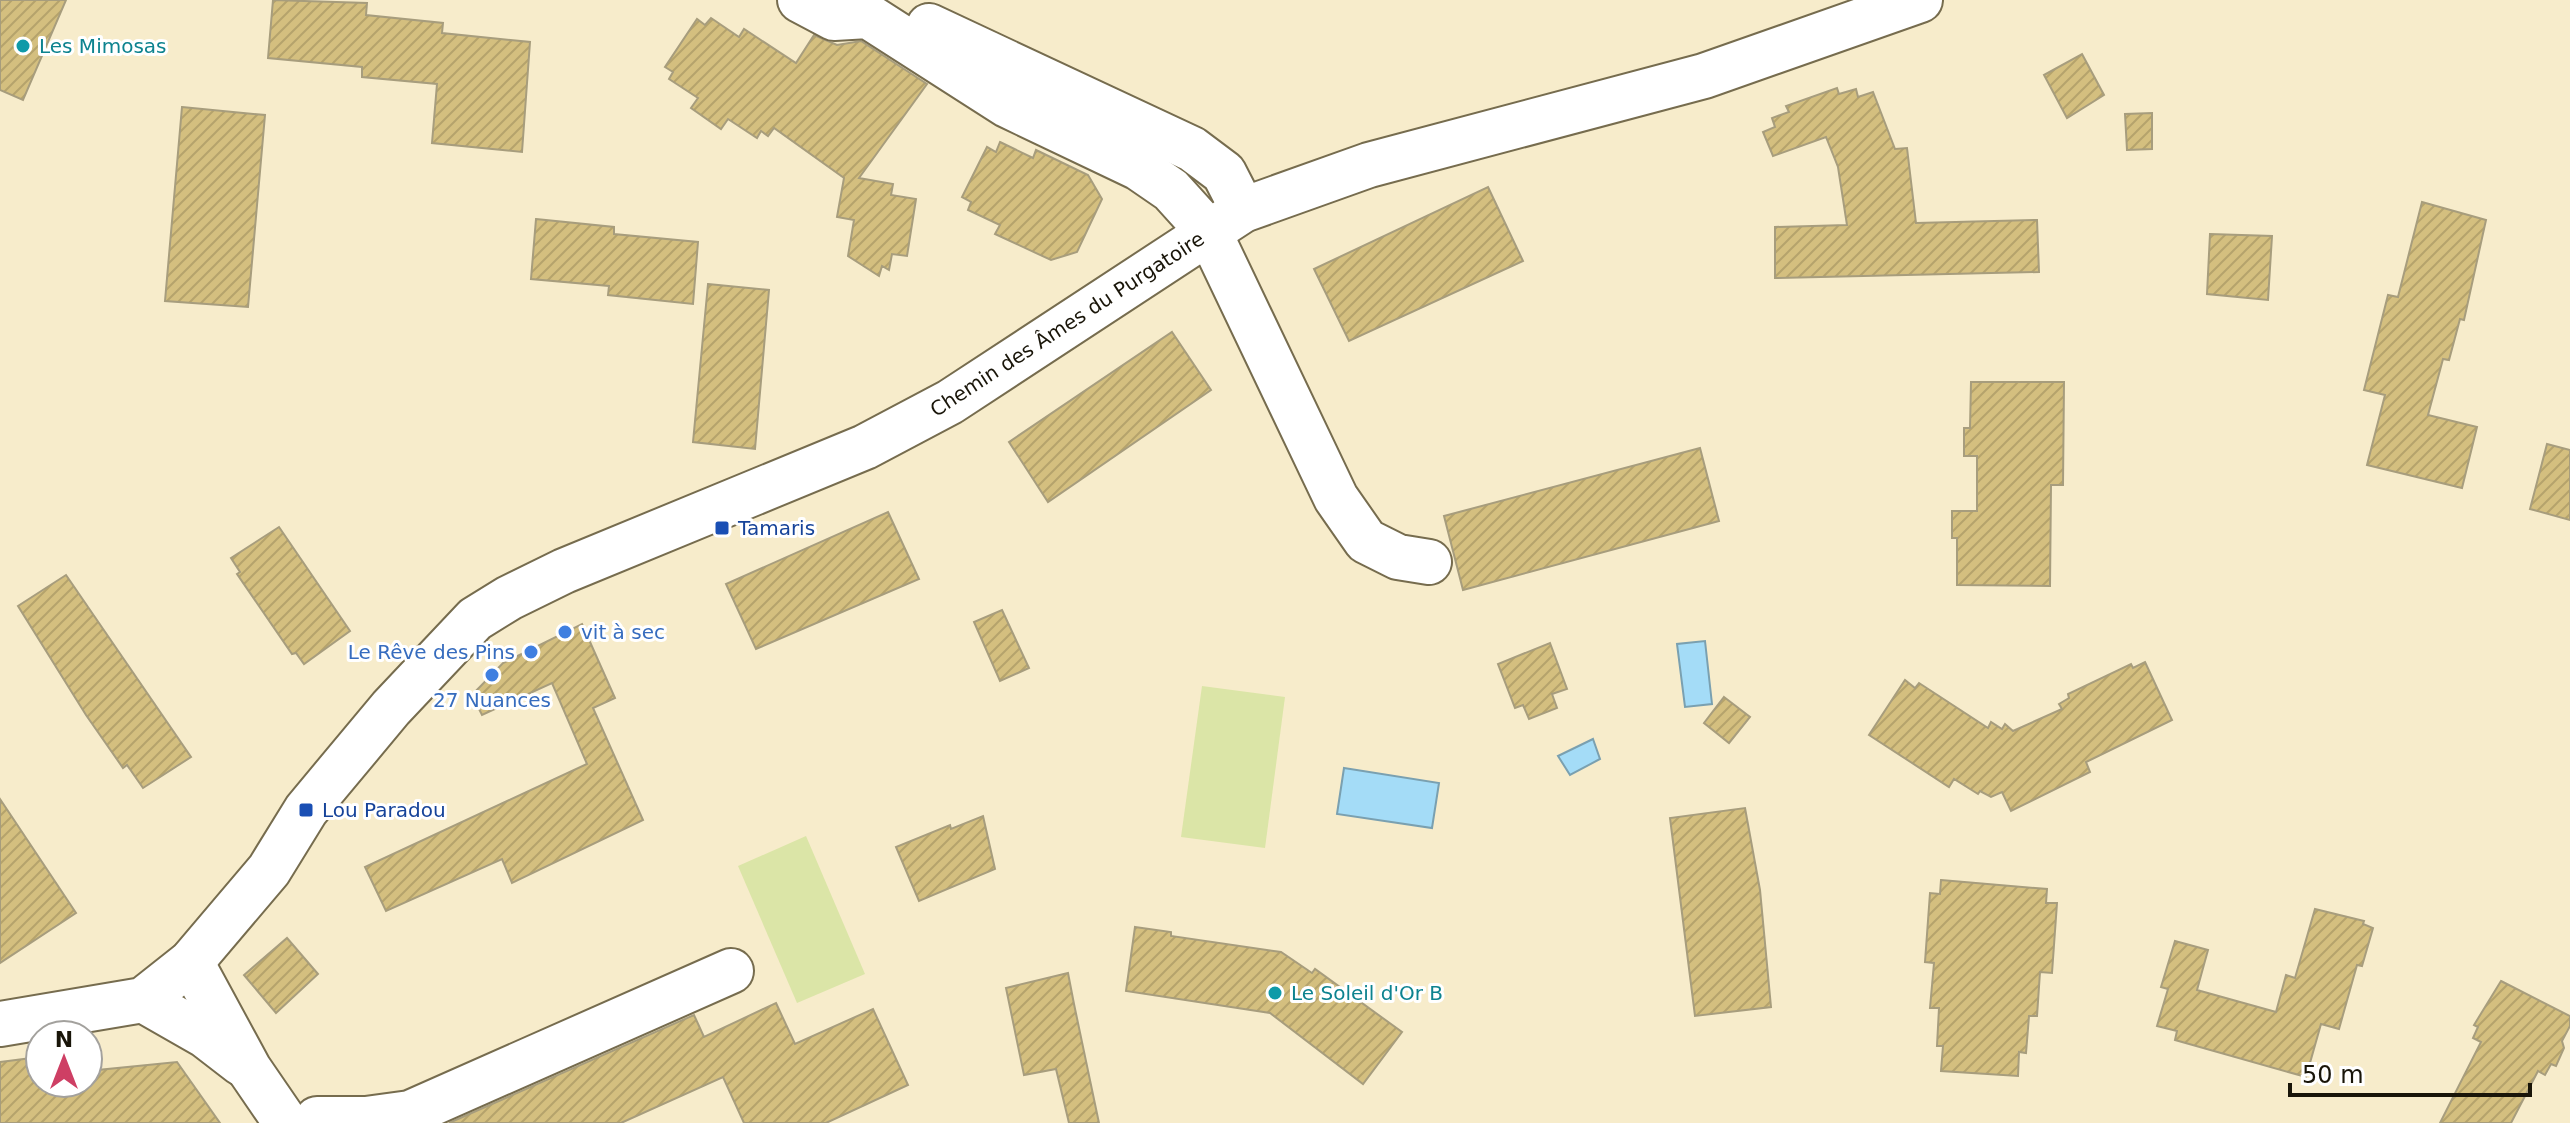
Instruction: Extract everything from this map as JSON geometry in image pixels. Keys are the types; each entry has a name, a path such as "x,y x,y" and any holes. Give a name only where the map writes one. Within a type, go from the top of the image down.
{"street":[{"path":"800,0 834,18 868,16 1007,105 1139,168 1226,221"},
{"path":"890,0 937,32 1192,149 1224,173 1226,221 1344,509 1366,541 1398,557 1429,562"},
{"name":"Chemin des Âmes du Purgatoire","path":"0,1000 162,970 269,870 306,810 391,708 475,619 564,571 714,512 878,441 950,402 1226,221 1369,165 1704,76 1920,0"},
{"path":"0,1024 162,970"},
{"path":"162,970 249,1069 302,1121 366,1119 410,1113 731,971"},
{"path":"162,970 206,1036 249,1069"}],"green space":[{"path":"1202,686 1285,697 1265,848 1181,837"},
{"path":"806,836 865,974 797,1003 738,866"}],"water":[{"path":"1705,641 1712,704 1685,707 1677,644"},
{"path":"1593,739 1600,759 1570,775 1558,756"},
{"path":"1344,768 1439,783 1432,828 1337,814"}],"building":[{"name":"Les Mimosas","path":"0,0 66,0 23,100 0,90"},
{"path":"273,0 367,3 366,15 443,23 442,33 530,42 522,152 432,143 437,84 362,77 362,67 268,58"},
{"path":"711,18 739,37 744,29 796,63 814,35 837,45 861,41 927,84 859,178 893,184 891,195 916,199 907,256 892,254 889,270 882,266 879,276 848,256 854,220 837,217 844,178 774,128 768,136 761,131 757,138 728,119 721,129 691,108 698,98 669,79 673,72 665,67 697,19 705,25"},
{"path":"2082,54 2104,95 2067,118 2044,75"},
{"path":"1837,88 1839,94 1856,89 1858,97 1873,92 1895,149 1907,148 1916,223 2037,220 2039,272 1775,278 1775,227 1847,225 1838,167 1826,137 1773,156 1763,132 1775,127 1772,118 1789,112 1786,106"},
{"path":"182,107 265,115 248,307 165,301"},
{"path":"2152,113 2152,149 2127,150 2125,114"},
{"path":"1000,142 1033,158 1036,150 1088,175 1102,199 1077,252 1051,260 995,234 1000,225 968,210 971,202 962,197 987,147 996,152"},
{"path":"1488,187 1523,261 1349,341 1314,269"},
{"path":"2422,202 2486,220 2464,320 2460,319 2449,360 2443,359 2428,415 2477,427 2462,488 2367,465 2385,395 2364,390 2388,295 2398,297"},
{"path":"536,219 614,227 614,234 698,242 693,304 608,295 609,286 531,279"},
{"path":"2210,234 2272,236 2268,300 2207,294"},
{"path":"708,284 769,290 755,449 693,442"},
{"path":"1172,332 1211,390 1048,502 1009,442"},
{"path":"1971,382 2064,382 2063,485 2051,485 2050,586 1957,585 1957,538 1952,538 1952,511 1977,511 1977,456 1964,456 1964,428 1970,428"},
{"path":"2547,444 2570,450 2570,520 2530,509"},
{"path":"1700,448 1719,521 1463,590 1444,516"},
{"path":"888,512 919,579 756,649 726,584"},
{"path":"279,527 350,631 304,664 296,653 292,654 237,574 240,572 231,558"},
{"path":"66,575 191,757 143,788 127,765 123,768 86,715 18,606"},
{"path":"1002,610 1029,668 1000,681 974,622"},
{"path":"582,624 615,698 593,708 643,820 512,883 502,859 386,911 365,867 587,764 552,683 482,715 472,695 503,663"},
{"path":"1550,643 1567,689 1552,694 1557,708 1529,719 1523,705 1515,708 1498,664"},
{"path":"2145,662 2172,720 2086,762 2090,772 2011,811 2002,792 1991,797 1980,791 1978,794 1954,779 1949,787 1869,735 1905,680 1915,688 1919,683 1988,728 1991,722 2002,729 2005,724 2013,731 2062,709 2059,704 2069,698 2068,694 2131,664 2133,668"},
{"path":"1724,697 1750,717 1729,743 1704,723"},
{"path":"0,799 76,913 0,963"},
{"path":"1745,808 1760,890 1771,1007 1695,1016 1670,818"},
{"path":"983,816 995,869 919,901 896,847 950,825 951,829"},
{"path":"1941,880 2047,889 2046,903 2057,903 2052,973 2040,972 2037,1016 2029,1016 2026,1053 2019,1052 2018,1076 1941,1071 1943,1046 1937,1046 1939,1008 1930,1008 1934,963 1925,962 1930,893 1940,894"},
{"path":"2315,909 2364,921 2363,924 2373,928 2362,966 2357,965 2339,1029 2321,1024 2306,1077 2175,1040 2177,1031 2157,1026 2168,989 2161,987 2175,941 2208,950 2197,990 2276,1012 2286,975 2295,978"},
{"name":"Le Soleil d'Or B","path":"1135,927 1171,932 1171,936 1281,952 1312,973 1315,969 1402,1032 1363,1084 1270,1013 1126,991"},
{"path":"287,938 318,974 276,1013 244,975"},
{"path":"1068,973 1099,1123 1069,1123 1056,1069 1024,1075 1006,988"},
{"path":"2501,981 2570,1016 2570,1026 2562,1041 2564,1048 2556,1066 2551,1064 2545,1075 2538,1071 2511,1123 2440,1123 2481,1042 2473,1038 2478,1027 2474,1025"},
{"path":"776,1003 795,1044 873,1009 908,1085 826,1123 744,1123 723,1077 621,1123 449,1123 694,1015 704,1037"},
{"path":"24,1059 24,1099 104,1099 104,1069 177,1062 220,1123 0,1123 0,1062"}],"place":[{"name":"Les Mimosas","path":"23,46"},
{"name":"Tamaris","path":"722,528"},
{"name":"vit à sec","path":"565,632"},
{"name":"Le Rêve des Pins","path":"531,652"},
{"name":"27 Nuances","path":"492,675"},
{"name":"Lou Paradou","path":"306,810"},
{"name":"Le Soleil d'Or B","path":"1275,993"}]}
